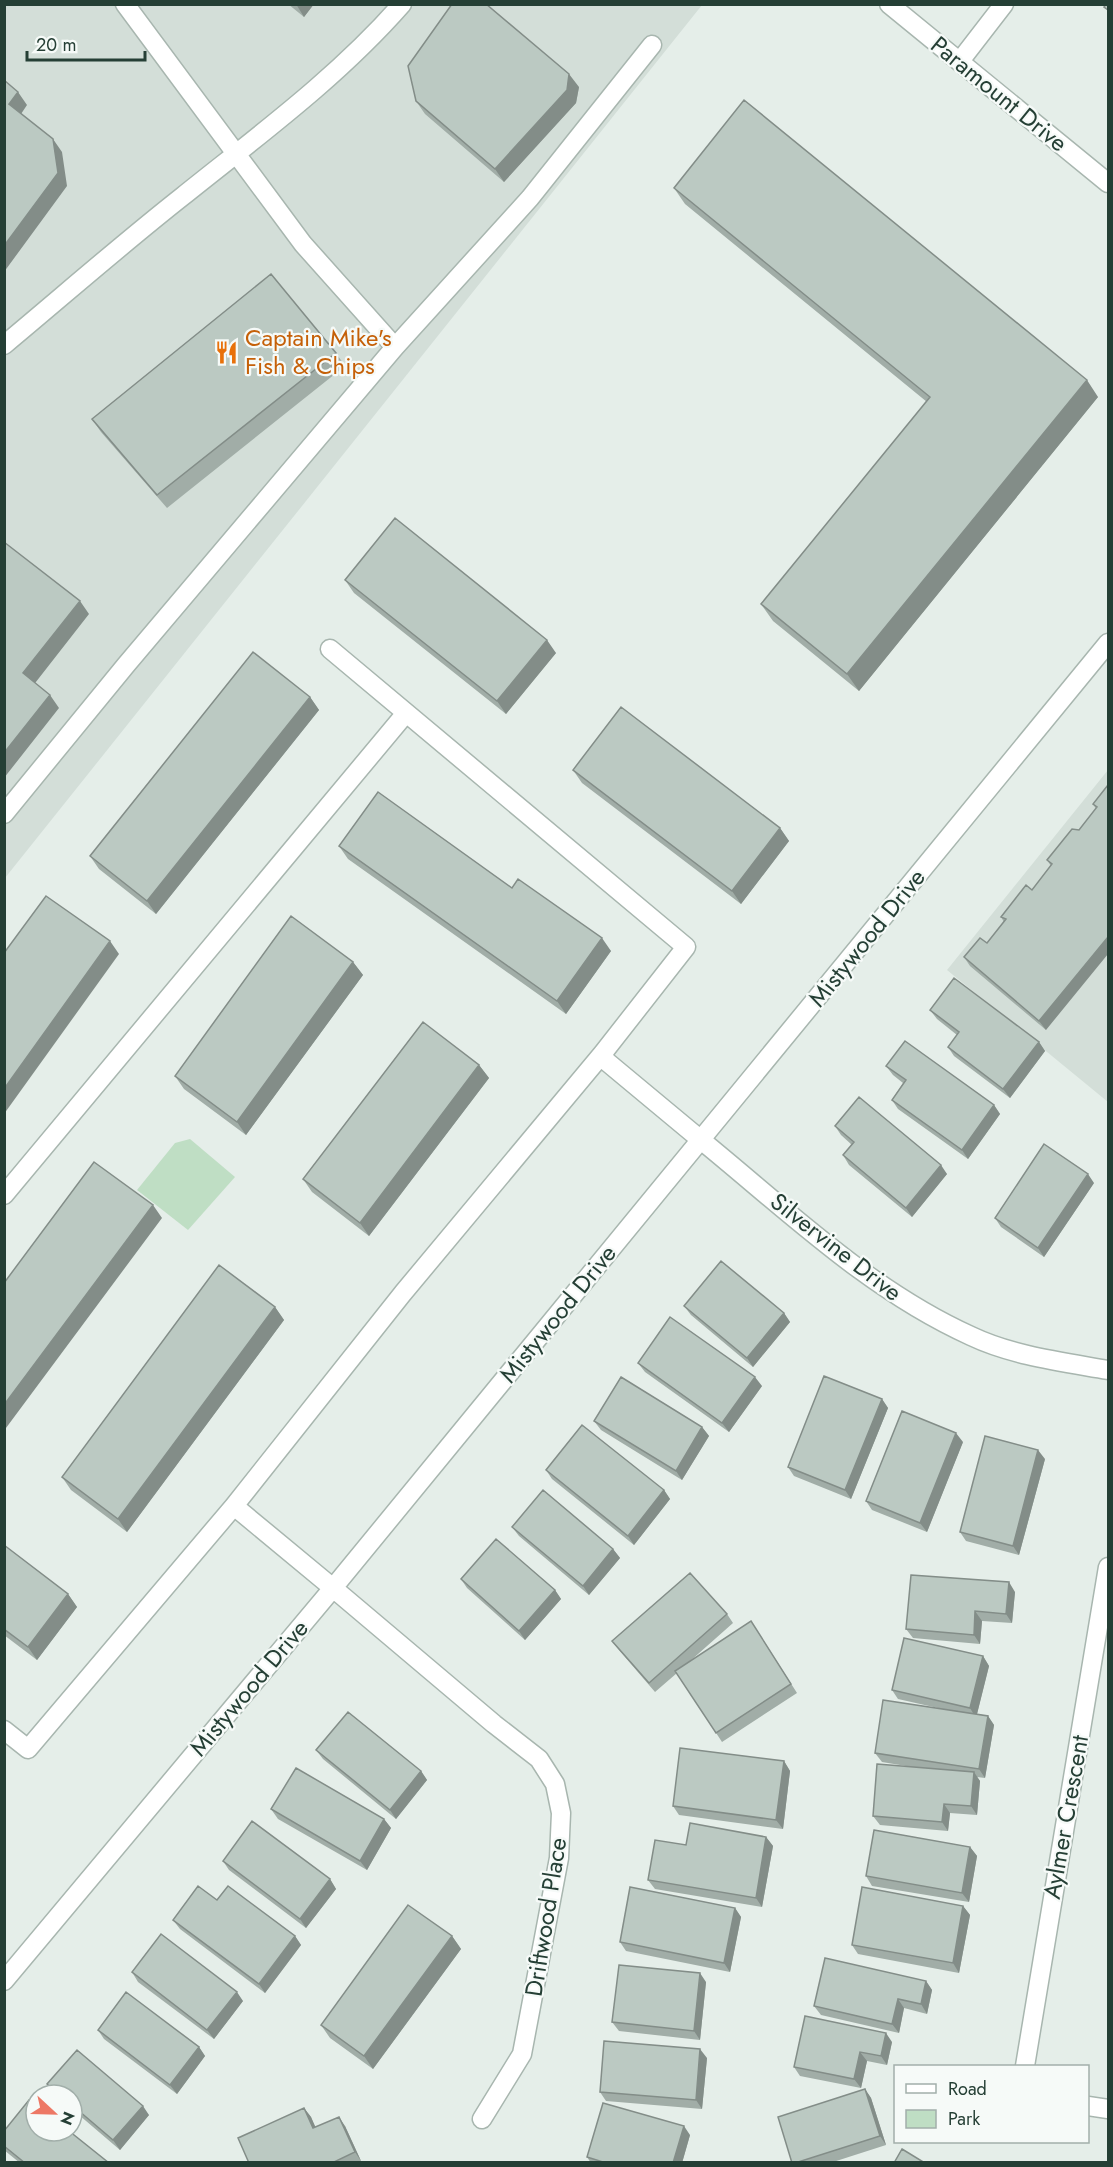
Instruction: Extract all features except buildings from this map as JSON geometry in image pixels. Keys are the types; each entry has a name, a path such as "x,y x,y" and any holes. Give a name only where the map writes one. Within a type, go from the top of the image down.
{"street":[{"path":"125,4 303,244 395,347"},
{"path":"4,345 157,217 294,110 371,39 402,4"},
{"name":"Paramount Drive","path":"889,4 1108,183"},
{"path":"960,61 1004,4"},
{"path":"4,814 126,665 395,347 530,198 652,45"},
{"name":"Mistywood Drive","path":"4,1981 333,1588 1108,643"},
{"path":"4,1730 28,1749 234,1506 403,1293 603,1053 687,947 330,649"},
{"path":"4,1195 406,713"},
{"name":"Silvervine Drive","path":"603,1053 606,1061 878,1285 972,1337 1034,1356 1108,1370"},
{"name":"Driftwood Place","path":"234,1506 539,1759 555,1784 561,1813 559,1858 522,2054 482,2119"},
{"name":"Aylmer Crescent","path":"1025,2065 1108,1568"},
{"path":"1089,2106 1108,2109"}],"shaded area":[{"path":"5,5 702,5 5,878"},
{"path":"1108,770 1108,1102 947,970"}],"green space":[{"path":"190,1139 235,1177 188,1230 137,1190 175,1143"}],"place":[{"name":"Captain Mike's Fish & Chips","path":"227,352"}]}
